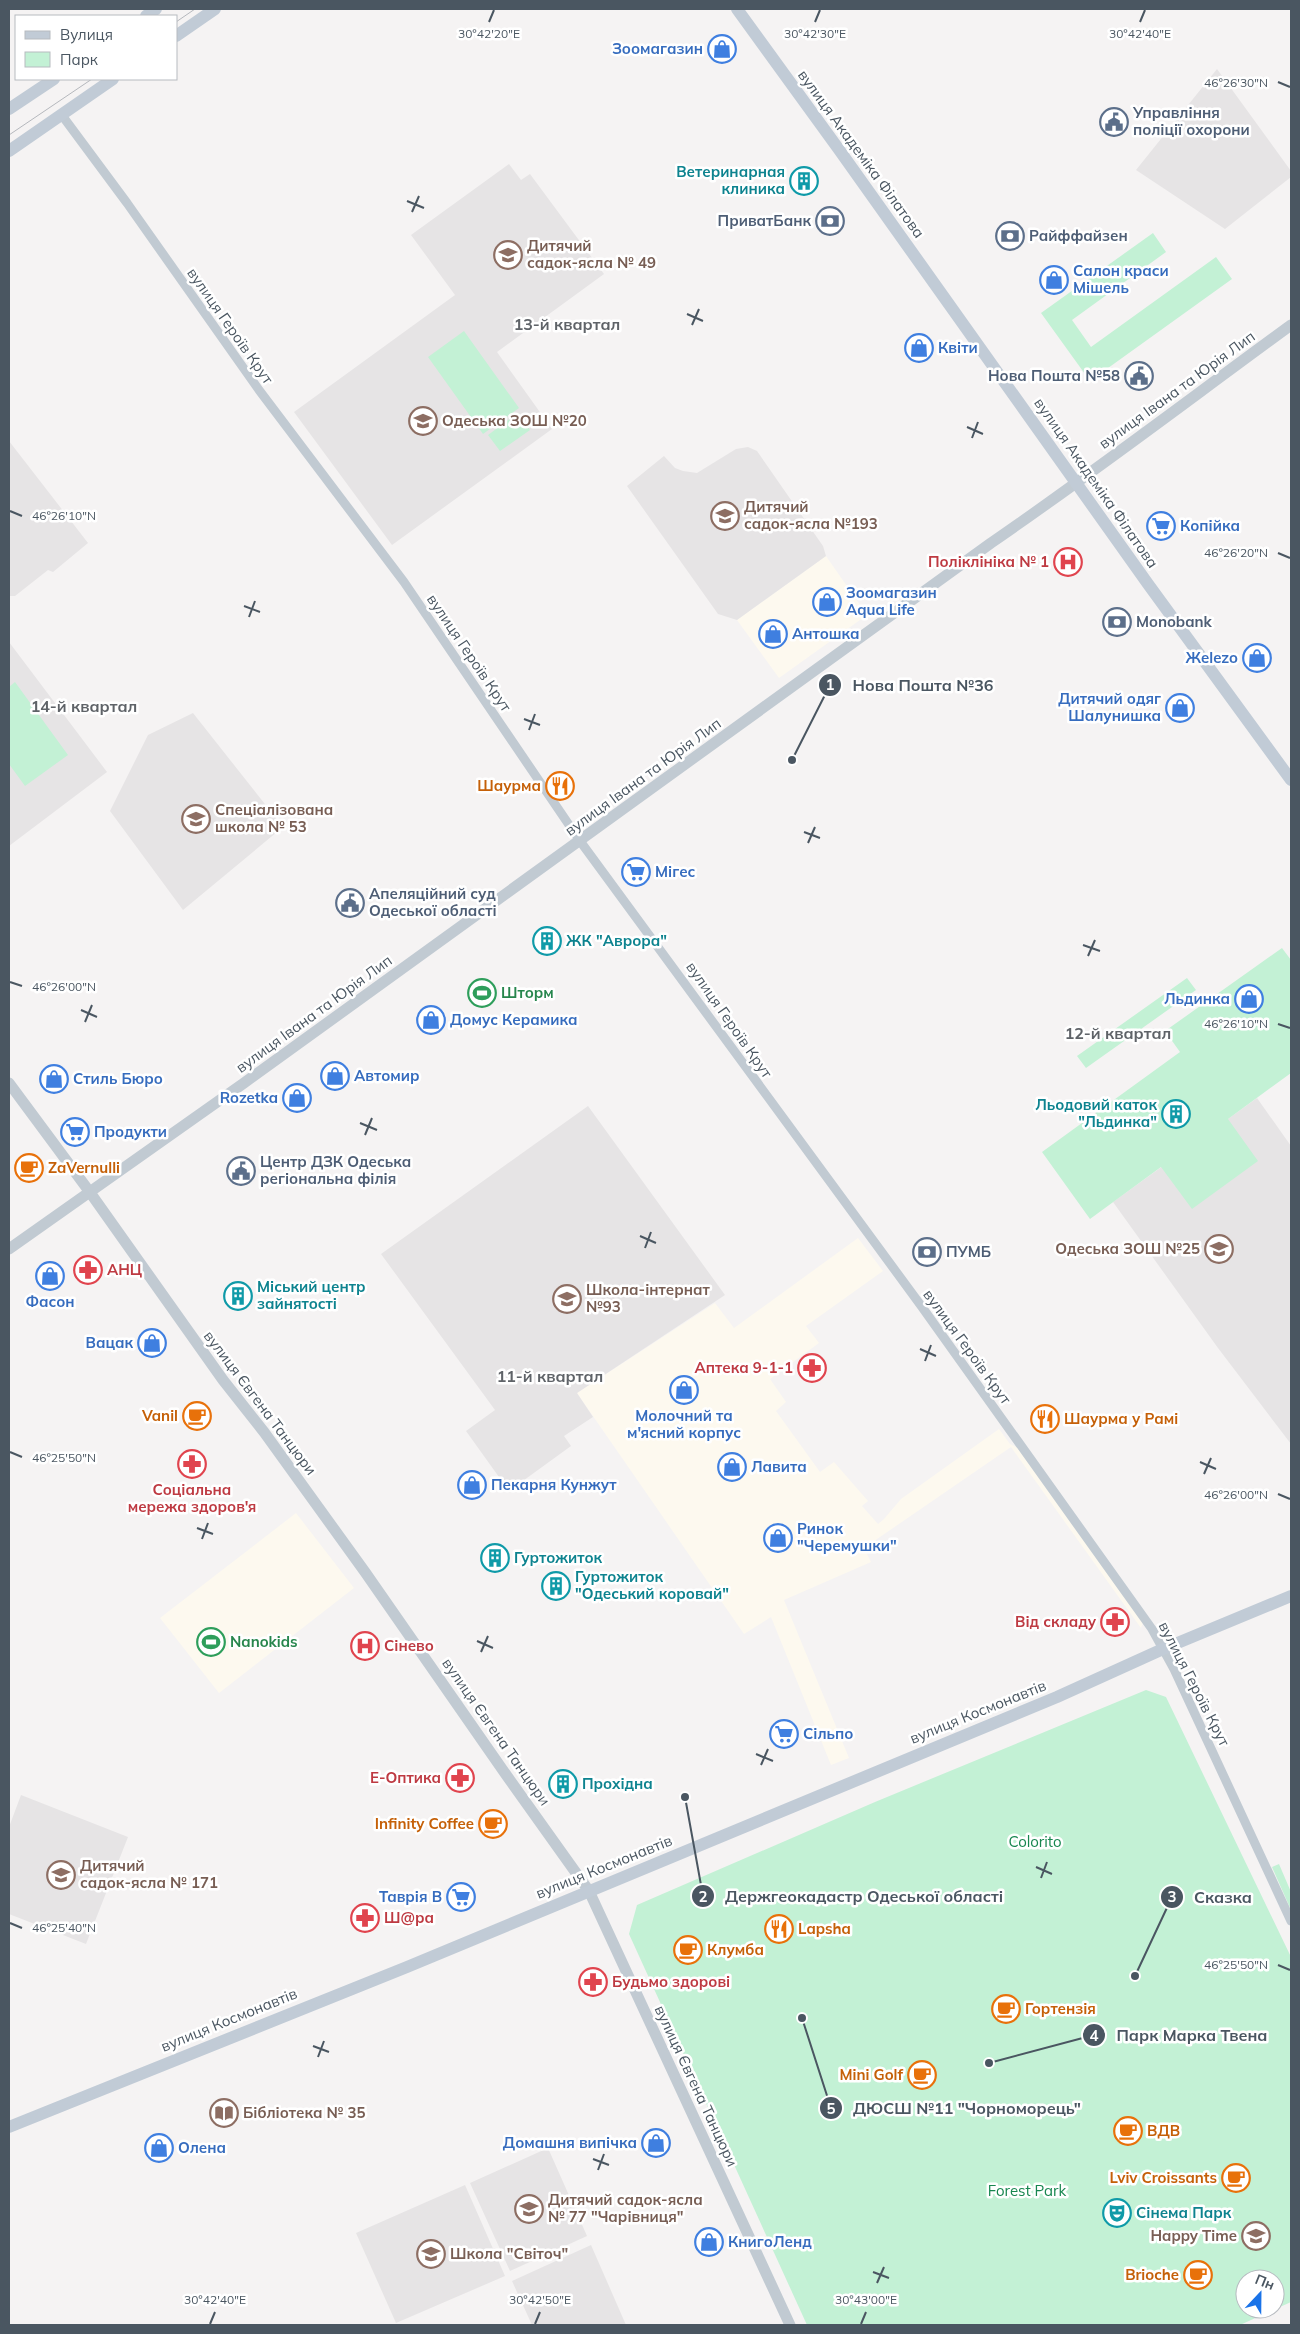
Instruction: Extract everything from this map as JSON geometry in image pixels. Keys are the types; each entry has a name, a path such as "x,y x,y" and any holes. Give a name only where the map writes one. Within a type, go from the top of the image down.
{"main road":[{"path":"178,35 215,9"},
{"name":"вулиця Академіка Філатова","path":"736,9 837,146 1076,485 1291,780"},
{"path":"9,110 53,80"},
{"path":"9,151 112,80"},
{"name":"вулиця Космонавтів","path":"9,2126 589,1891 1057,1697 1163,1649 1291,1596"}],"street":[{"name":"вулиця Героїв Крут","path":"62,114 259,390 404,582 580,841 1048,1481 1142,1614 1163,1649 1291,1921"},
{"name":"вулиця Івана та Юрія Лип","path":"9,1249 89,1190 244,1083 991,543 1076,485 1144,432 1291,325"},
{"name":"вулиця Євгена Танцюри","path":"9,1083 89,1190 206,1357 366,1572 589,1891 790,2325"}],"shaded area":[{"path":"1217,69 1291,171 1291,177 1225,229 1136,170"},
{"name":"Одеська ЗОШ №20","path":"509,164 521,180 530,174 604,274 497,352 552,429 392,545 294,412 455,295 411,235"},
{"path":"9,441 88,543 53,572 48,570 15,596 9,596"},
{"name":"Дитячий садок-ясла №193","path":"748,447 757,451 823,546 826,556 737,620 718,614 627,486 664,456 675,468 697,473 736,449"},
{"path":"826,556 867,615 779,678 737,620"},
{"path":"9,642 107,772 9,846"},
{"name":"Спеціалізована школа № 53","path":"193,713 283,827 183,910 110,811 148,735"},
{"name":"Одеська ЗОШ №25","path":"1257,1098 1291,1146 1291,1444 1218,1348 1113,1202"},
{"name":"Школа-інтернат №93","path":"588,1106 725,1295 577,1393 593,1417 564,1436 571,1446 509,1491 466,1431 495,1410 381,1254"},
{"name":"Ринок \"Черемушки\"","path":"858,1238 883,1271 806,1326 819,1343 770,1379 786,1402 776,1411 820,1472 834,1462 868,1501 862,1506 878,1524 901,1499 999,1429 1010,1444 1018,1448 1143,1623 1141,1628 1011,1447 864,1548 871,1562 784,1600 849,1758 831,1765 771,1617 744,1634 577,1393 715,1303 734,1328"},
{"path":"296,1513 354,1588 219,1693 160,1618"},
{"name":"Дитячий садок-ясла № 171","path":"21,1795 128,1837 86,1944 9,1914 9,1827"},
{"name":"Дитячий садок-ясла № 77 \"Чарівниця\"","path":"548,2148 587,2236 510,2271 470,2183"},
{"name":"Школа \"Світоч\"","path":"465,2185 505,2276 396,2323 356,2233"},
{"path":"591,2245 626,2325 532,2325 512,2281"}],"green space":[{"path":"1153,233 1166,252 1072,320 1091,347 1216,257 1232,279 1090,381 1041,313"},
{"path":"464,331 519,408 483,434 428,357"},
{"path":"518,413 530,430 500,451 488,435"},
{"path":"15,682 68,755 25,786 9,764 9,687"},
{"path":"1282,948 1291,960 1291,1073 1228,1119 1258,1161 1192,1209 1161,1167 1090,1219 1042,1152 1180,1052 1165,1031"},
{"path":"1187,978 1196,990 1086,1068 1077,1056"},
{"path":"1146,1690 1166,1697 1291,1957 1291,2302 1285,2305 1285,2269 1235,2269 1235,2319 1253,2319 1240,2325 807,2325 629,1934 637,1905 875,1802"},
{"path":"1279,1864 1291,1892 1291,1910 1272,1867"}],"tram line":[{"path":"178,21 195,9"},
{"path":"9,135 91,80"}],"place":[{"name":"Зоомагазин","path":"722,49"},
{"name":"Управління поліції охорони","path":"1114,122"},
{"name":"Ветеринарная клиника","path":"804,181"},
{"name":"ПриватБанк","path":"830,221"},
{"name":"Райффайзен","path":"1010,236"},
{"name":"Дитячий садок-ясла № 49","path":"508,255"},
{"name":"Салон краси Мішель","path":"1054,280"},
{"name":"Квіти","path":"919,348"},
{"name":"Нова Пошта №58","path":"1139,376"},
{"name":"Одеська ЗОШ №20","path":"423,421"},
{"name":"Дитячий садок-ясла №193","path":"725,516"},
{"name":"Копійка","path":"1161,526"},
{"name":"Поліклініка № 1","path":"1068,562"},
{"name":"Зоомагазин Aqua Life","path":"827,602"},
{"name":"Monobank","path":"1117,622"},
{"name":"Антошка","path":"773,634"},
{"name":"Жelezo","path":"1257,658"},
{"name":"Дитячий одяг Шалунишка","path":"1180,708"},
{"name":"Нова Пошта №36","path":"792,760"},
{"name":"Шаурма","path":"560,786"},
{"name":"Спеціалізована школа № 53","path":"196,819"},
{"name":"Мігес","path":"636,872"},
{"name":"Апеляційний суд Одеської області","path":"350,903"},
{"name":"ЖК \"Аврора\"","path":"547,941"},
{"name":"Шторм","path":"482,993"},
{"name":"Льдинка","path":"1249,999"},
{"name":"Домус Керамика","path":"431,1020"},
{"name":"Автомир","path":"335,1076"},
{"name":"Стиль Бюро","path":"54,1079"},
{"name":"Rozetka","path":"297,1098"},
{"name":"Льодовий каток \"Льдинка\"","path":"1176,1114"},
{"name":"Продукти","path":"75,1132"},
{"name":"ZaVernulli","path":"29,1168"},
{"name":"Центр ДЗК Одеська регіональна філія","path":"241,1171"},
{"name":"Одеська ЗОШ №25","path":"1219,1249"},
{"name":"ПУМБ","path":"927,1252"},
{"name":"АНЦ","path":"88,1270"},
{"name":"Фасон","path":"50,1276"},
{"name":"Міський центр зайнятості","path":"238,1296"},
{"name":"Школа-інтернат №93","path":"567,1299"},
{"name":"Вацак","path":"152,1343"},
{"name":"Аптека 9-1-1","path":"812,1368"},
{"name":"Молочний та м'ясний корпус","path":"684,1390"},
{"name":"Vanil","path":"197,1416"},
{"name":"Шаурма у Рамi","path":"1045,1419"},
{"name":"Соціальна мережа здоров'я","path":"192,1464"},
{"name":"Лавита","path":"732,1467"},
{"name":"Пекарня Кунжут","path":"472,1485"},
{"name":"Ринок \"Черемушки\"","path":"778,1538"},
{"name":"Гуртожиток","path":"495,1558"},
{"name":"Гуртожиток \"Одеський коровай\"","path":"556,1586"},
{"name":"Від складу","path":"1115,1622"},
{"name":"Nanokids","path":"211,1642"},
{"name":"Сінево","path":"365,1646"},
{"name":"Сільпо","path":"784,1734"},
{"name":"Е-Оптика","path":"460,1778"},
{"name":"Прохідна","path":"563,1784"},
{"name":"Держгеокадастр Одеської області","path":"685,1797"},
{"name":"Infinity Coffee","path":"493,1824"},
{"name":"Дитячий садок-ясла № 171","path":"61,1875"},
{"name":"Таврія В","path":"461,1897"},
{"name":"Ш@ра","path":"365,1918"},
{"name":"Lapsha","path":"779,1929"},
{"name":"Клумба","path":"688,1950"},
{"name":"Сказка","path":"1135,1976"},
{"name":"Будьмо здорові","path":"593,1982"},
{"name":"Гортензія","path":"1006,2009"},
{"name":"ДЮСШ №11 \"Чорноморець\"","path":"802,2018"},
{"name":"Парк Марка Твена","path":"989,2063"},
{"name":"Mini Golf","path":"922,2075"},
{"name":"Бібліотека № 35","path":"224,2113"},
{"name":"ВДВ","path":"1128,2131"},
{"name":"Домашня випічка","path":"656,2143"},
{"name":"Олена","path":"159,2148"},
{"name":"Lviv Croissants","path":"1236,2178"},
{"name":"Дитячий садок-ясла № 77 \"Чарівниця\"","path":"529,2209"},
{"name":"Сінема Парк","path":"1117,2213"},
{"name":"Happy Time","path":"1256,2236"},
{"name":"КнигоЛенд","path":"709,2242"},
{"name":"Школа \"Світоч\"","path":"431,2254"},
{"name":"Brioche","path":"1198,2275"}],"district":[{"name":"13-й квартал","path":"567,324"},
{"name":"14-й квартал","path":"84,706"},
{"name":"12-й квартал","path":"1118,1033"},
{"name":"11-й квартал","path":"550,1376"}],"park label":[{"name":"Colorito","path":"1035,1842"},
{"name":"Forest Park","path":"1027,2191"}]}
